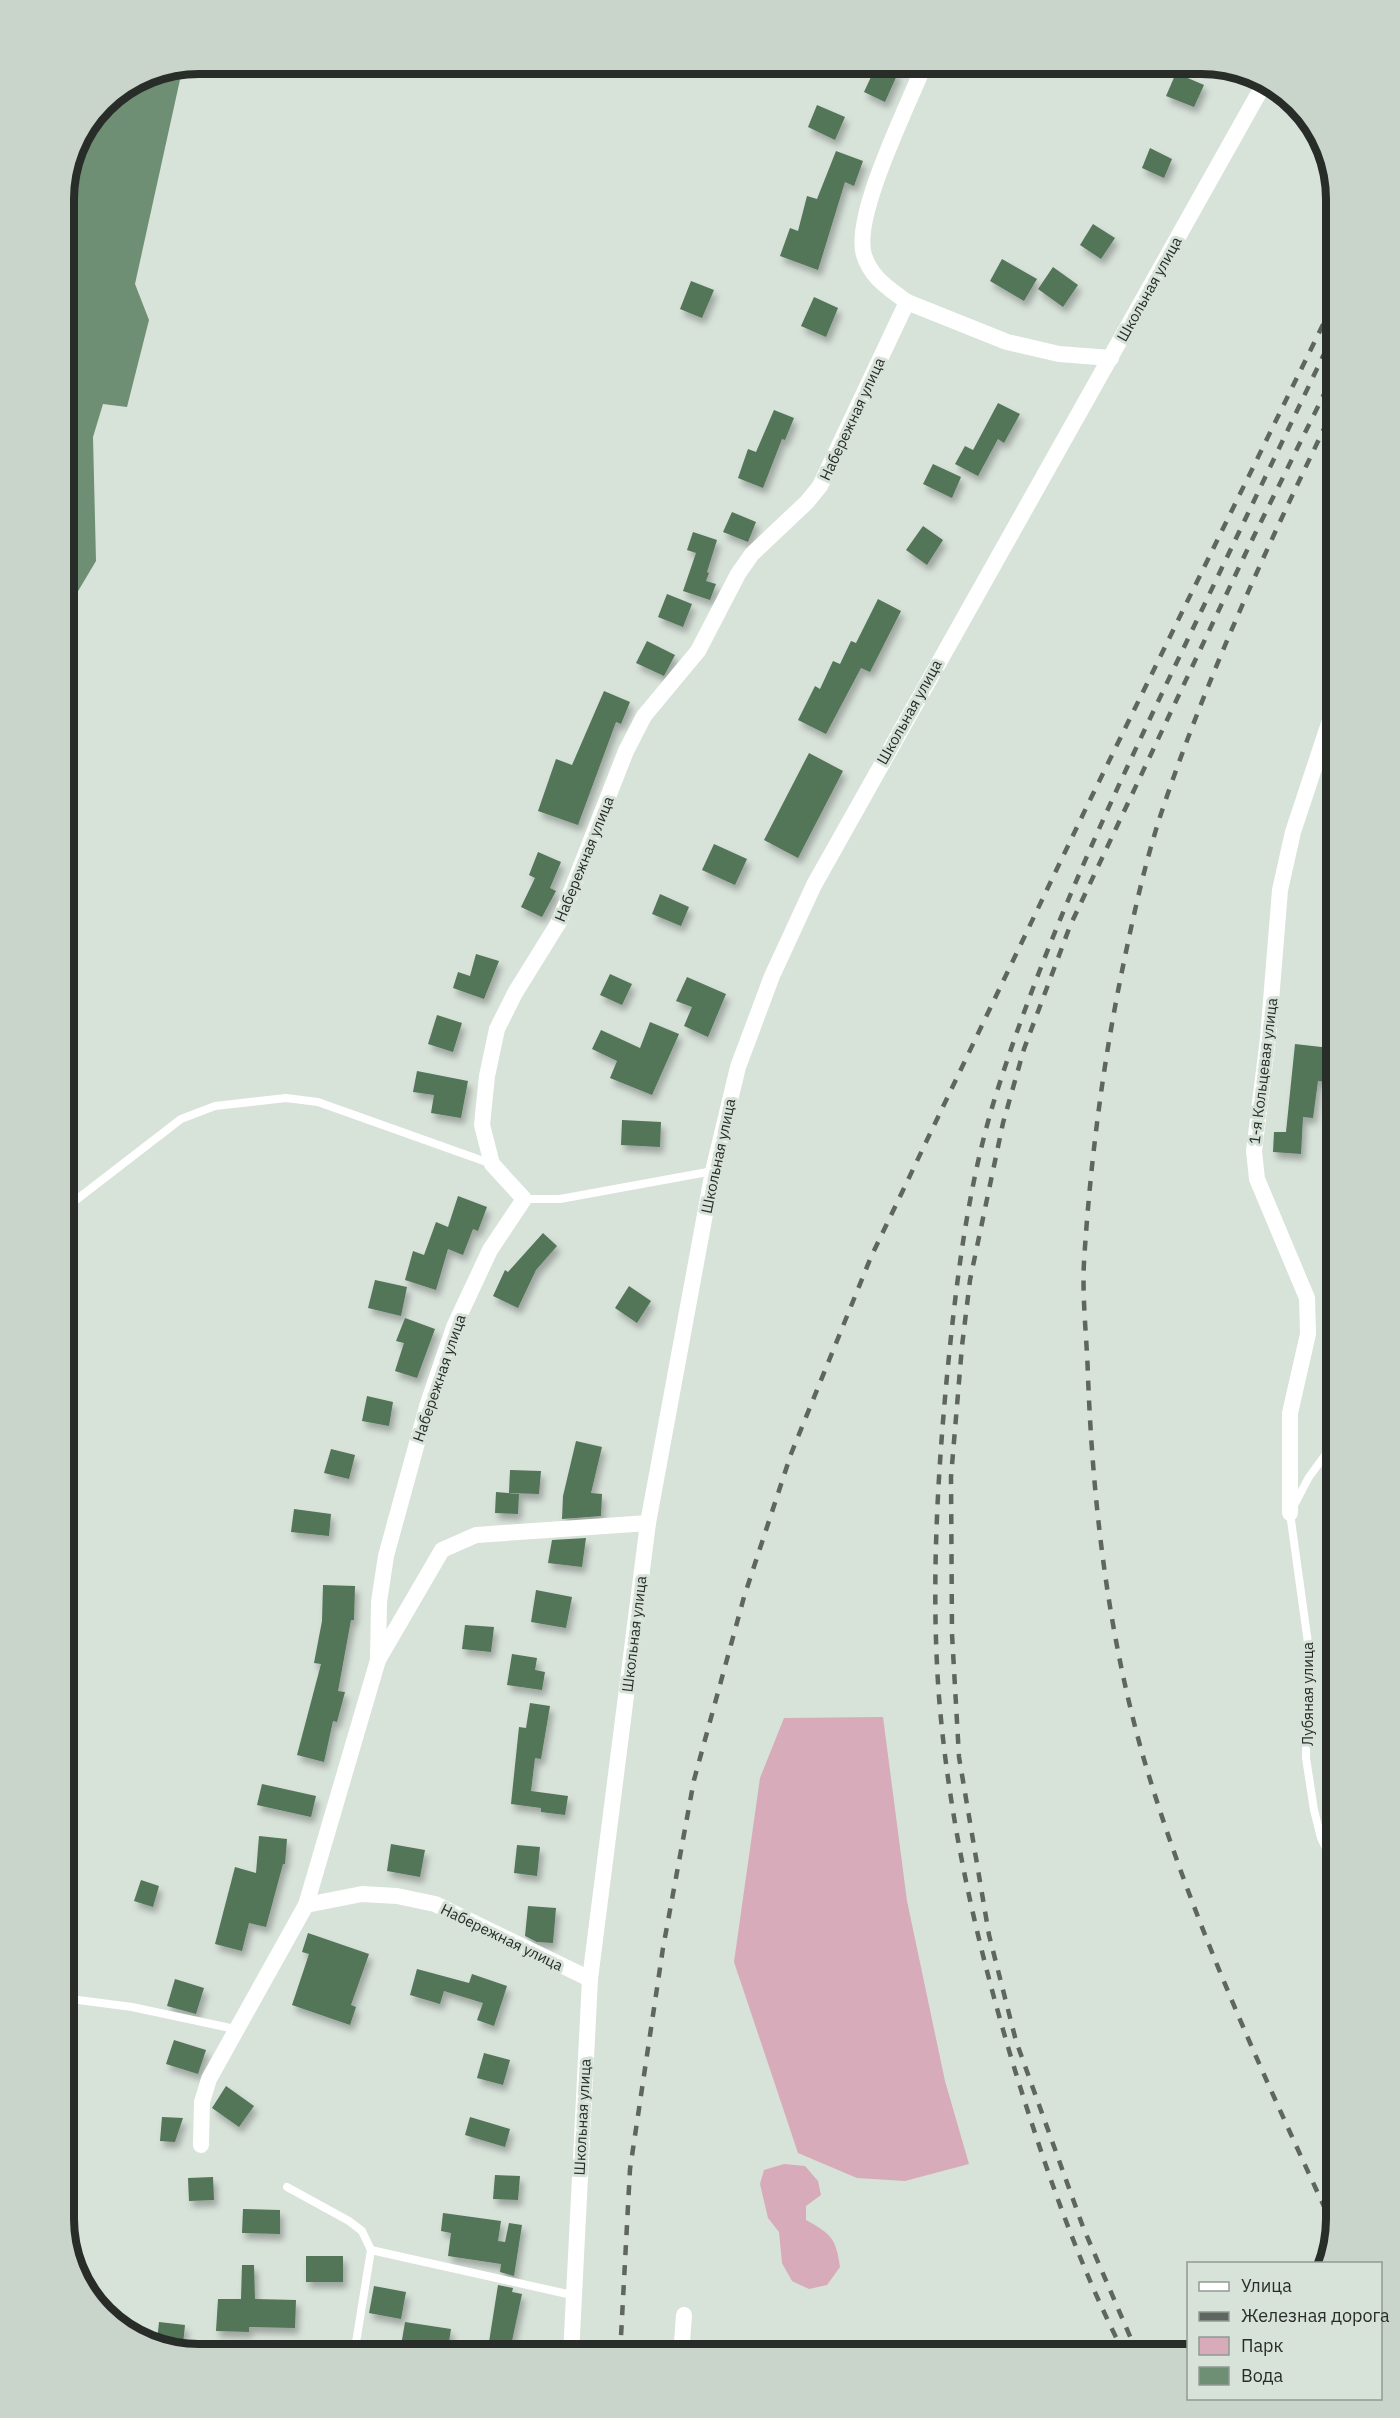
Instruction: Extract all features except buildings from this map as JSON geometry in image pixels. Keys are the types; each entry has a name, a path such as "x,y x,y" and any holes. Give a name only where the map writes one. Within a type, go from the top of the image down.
{"street":[{"path":"921,74 868,204 863,232 863,254 873,275 907,302 1007,342 1059,354 1111,358"},
{"name":"Школьная улица","path":"571,2344 590,1979 648,1523 713,1171 738,1067 772,976 814,885 1261,89"},
{"name":"Набережная улица","path":"378,1660 379,1602 387,1556 428,1403 454,1327 490,1250 524,1199 492,1164 482,1125 487,1076 497,1029 514,993 560,922 626,751 644,716 698,651 738,574 752,554 807,502 820,486 907,302"},
{"name":"1-я Кольцевая улица","path":"1290,1513 1290,1413 1308,1334 1307,1298 1257,1179 1254,1151 1268,1038 1280,890 1293,832 1326,732"},
{"name":"Набережная улица","path":"201,2145 202,2102 209,2079 306,1905 378,1660 442,1550 476,1534 648,1523"},
{"name":"Набережная улица","path":"306,1905 362,1894 397,1896 435,1904 590,1979"},
{"path":"682,2344 684,2315"}],"lane":[{"path":"74,1202 181,1119 216,1106 286,1098 318,1102 492,1164"},
{"path":"524,1199 560,1199 713,1171"},
{"path":"1290,1513 1309,1477 1326,1454"},
{"name":"Лубяная улица","path":"1290,1513 1308,1643 1306,1758 1314,1810 1326,1848"},
{"path":"74,1999 132,2007 235,2029"},
{"path":"287,2187 349,2221 362,2232 371,2250 356,2344"},
{"path":"371,2250 572,2295"}],"green space":[{"path":"883,1717 907,1901 945,2081 969,2164 905,2181 857,2178 798,2153 734,1962 760,1778 784,1718"},
{"path":"784,2164 805,2166 818,2181 821,2195 806,2206 806,2220 827,2233 837,2249 840,2267 827,2285 809,2289 792,2281 782,2263 779,2232 768,2218 760,2184 764,2170"}],"water":[{"path":"181,75 135,284 149,320 127,407 103,404 93,437 96,561 74,598 74,191 76,174 86,143 110,110 136,90 166,78"}],"railway":[{"path":"621,2344 630,2169 663,1948 694,1780 744,1597 791,1454 871,1257 1088,804 1326,318"},
{"path":"1119,2344 1081,2260 1056,2195 1008,2047 981,1948 951,1798 939,1697 935,1617 938,1496 950,1341 964,1237 985,1135 1012,1045 1033,989 1054,934 1125,773 1326,350"},
{"path":"1133,2344 1083,2227 1016,2041 989,1935 959,1757 952,1634 951,1477 962,1346 970,1280 1003,1123 1024,1049 1070,926 1250,544 1326,390"},
{"path":"1326,425 1224,647 1184,748 1152,842 1130,931 1108,1047 1093,1154 1084,1305 1090,1425 1104,1568 1120,1663 1143,1756 1162,1817 1206,1937 1255,2054 1326,2210"}]}
